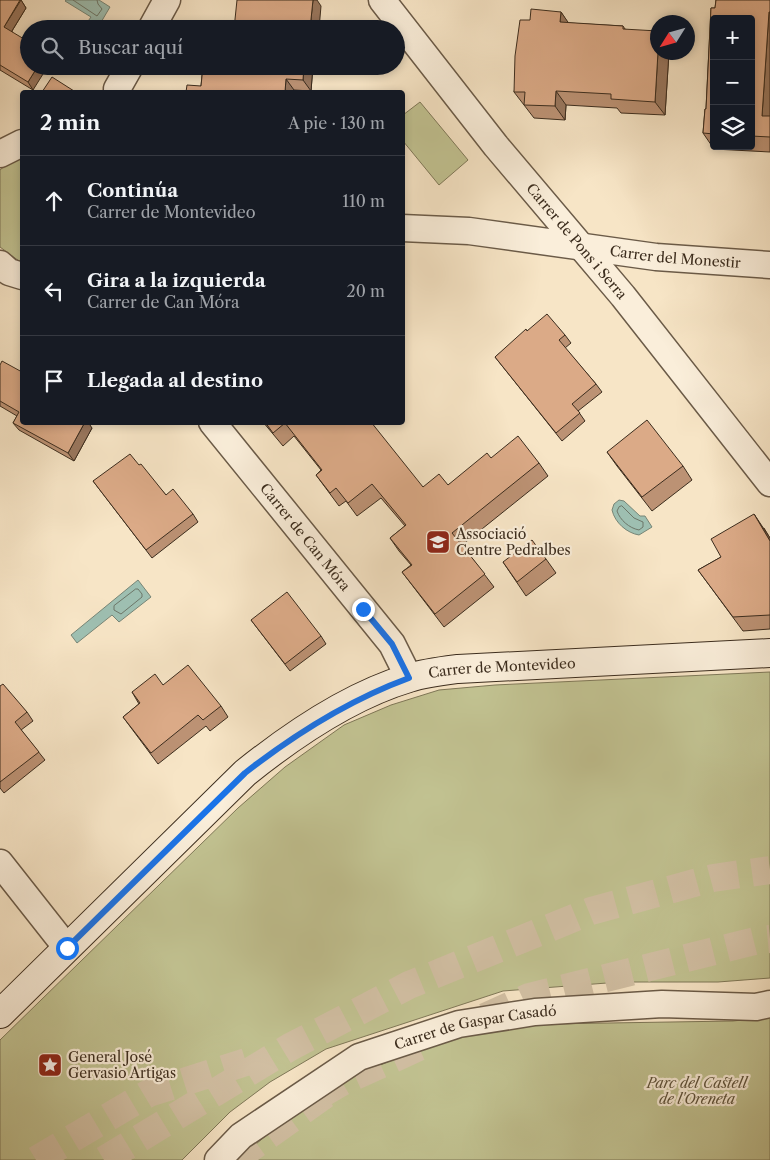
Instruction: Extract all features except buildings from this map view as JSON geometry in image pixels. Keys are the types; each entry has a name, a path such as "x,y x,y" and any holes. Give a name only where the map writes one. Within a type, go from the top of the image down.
{"street":[{"path":"156,20 168,0"},
{"name":"Carrer de Pons i Serra","path":"382,0 398,20"},
{"name":"Carrer de Pons i Serra","path":"405,29 496,146 622,296 770,482"},
{"path":"117,89 125,75"},
{"path":"0,154 20,144"},
{"name":"Carrer del Monestir","path":"405,228 469,231 656,257 770,265"},
{"name":"Carrer de Can Móra","path":"214,425 392,644 409,678"},
{"name":"Carrer de Montevideo","path":"0,1014 245,773 276,748 333,713 379,689 431,672 458,669 770,653"},
{"path":"0,863 67,948"},
{"name":"Carrer de Gaspar Casadó","path":"218,1160 241,1136 359,1057 458,1024 535,1012 662,1004 756,1007 770,1004"}],"green space":[{"path":"420,102 468,160 439,185 405,143 405,113"},
{"path":"20,157 20,261 0,247 0,170 13,159"},
{"path":"770,672 770,978 718,982 620,982 503,991 326,1049 270,1082 230,1112 182,1160 0,1160 0,1040 238,808 285,767 344,725 391,705 439,690 495,685"},
{"name":"Parc del Castell de l'Oreneta","path":"770,1017 770,1160 237,1160 281,1123 342,1082 403,1055 477,1031 547,1024 733,1021"}],"water":[{"path":"99,0 110,7 102,20 89,20 91,17 65,1"},
{"path":"619,500 624,501 640,516 645,516 652,527 639,535 622,527 612,510 614,504"},
{"path":"138,580 151,597 119,622 112,615 77,643 71,635"}],"tunnel":[{"path":"104,1160 290,1047 409,985 591,911 713,878 770,870"},
{"path":"485,1017 529,997 759,940 770,939"},
{"path":"318,1096 342,1082 421,1046"},
{"path":"36,1160 149,1093 246,1062"},
{"path":"234,1160 330,1091"}],"place":[{"name":"Associació Centre Pedralbes","path":"438,542"},
{"name":"General José Gervasio Artigas","path":"50,1065"}],"route":[{"path":"67,948 222,795 276,748 333,713 379,689 409,678 392,644 363,609"}]}
